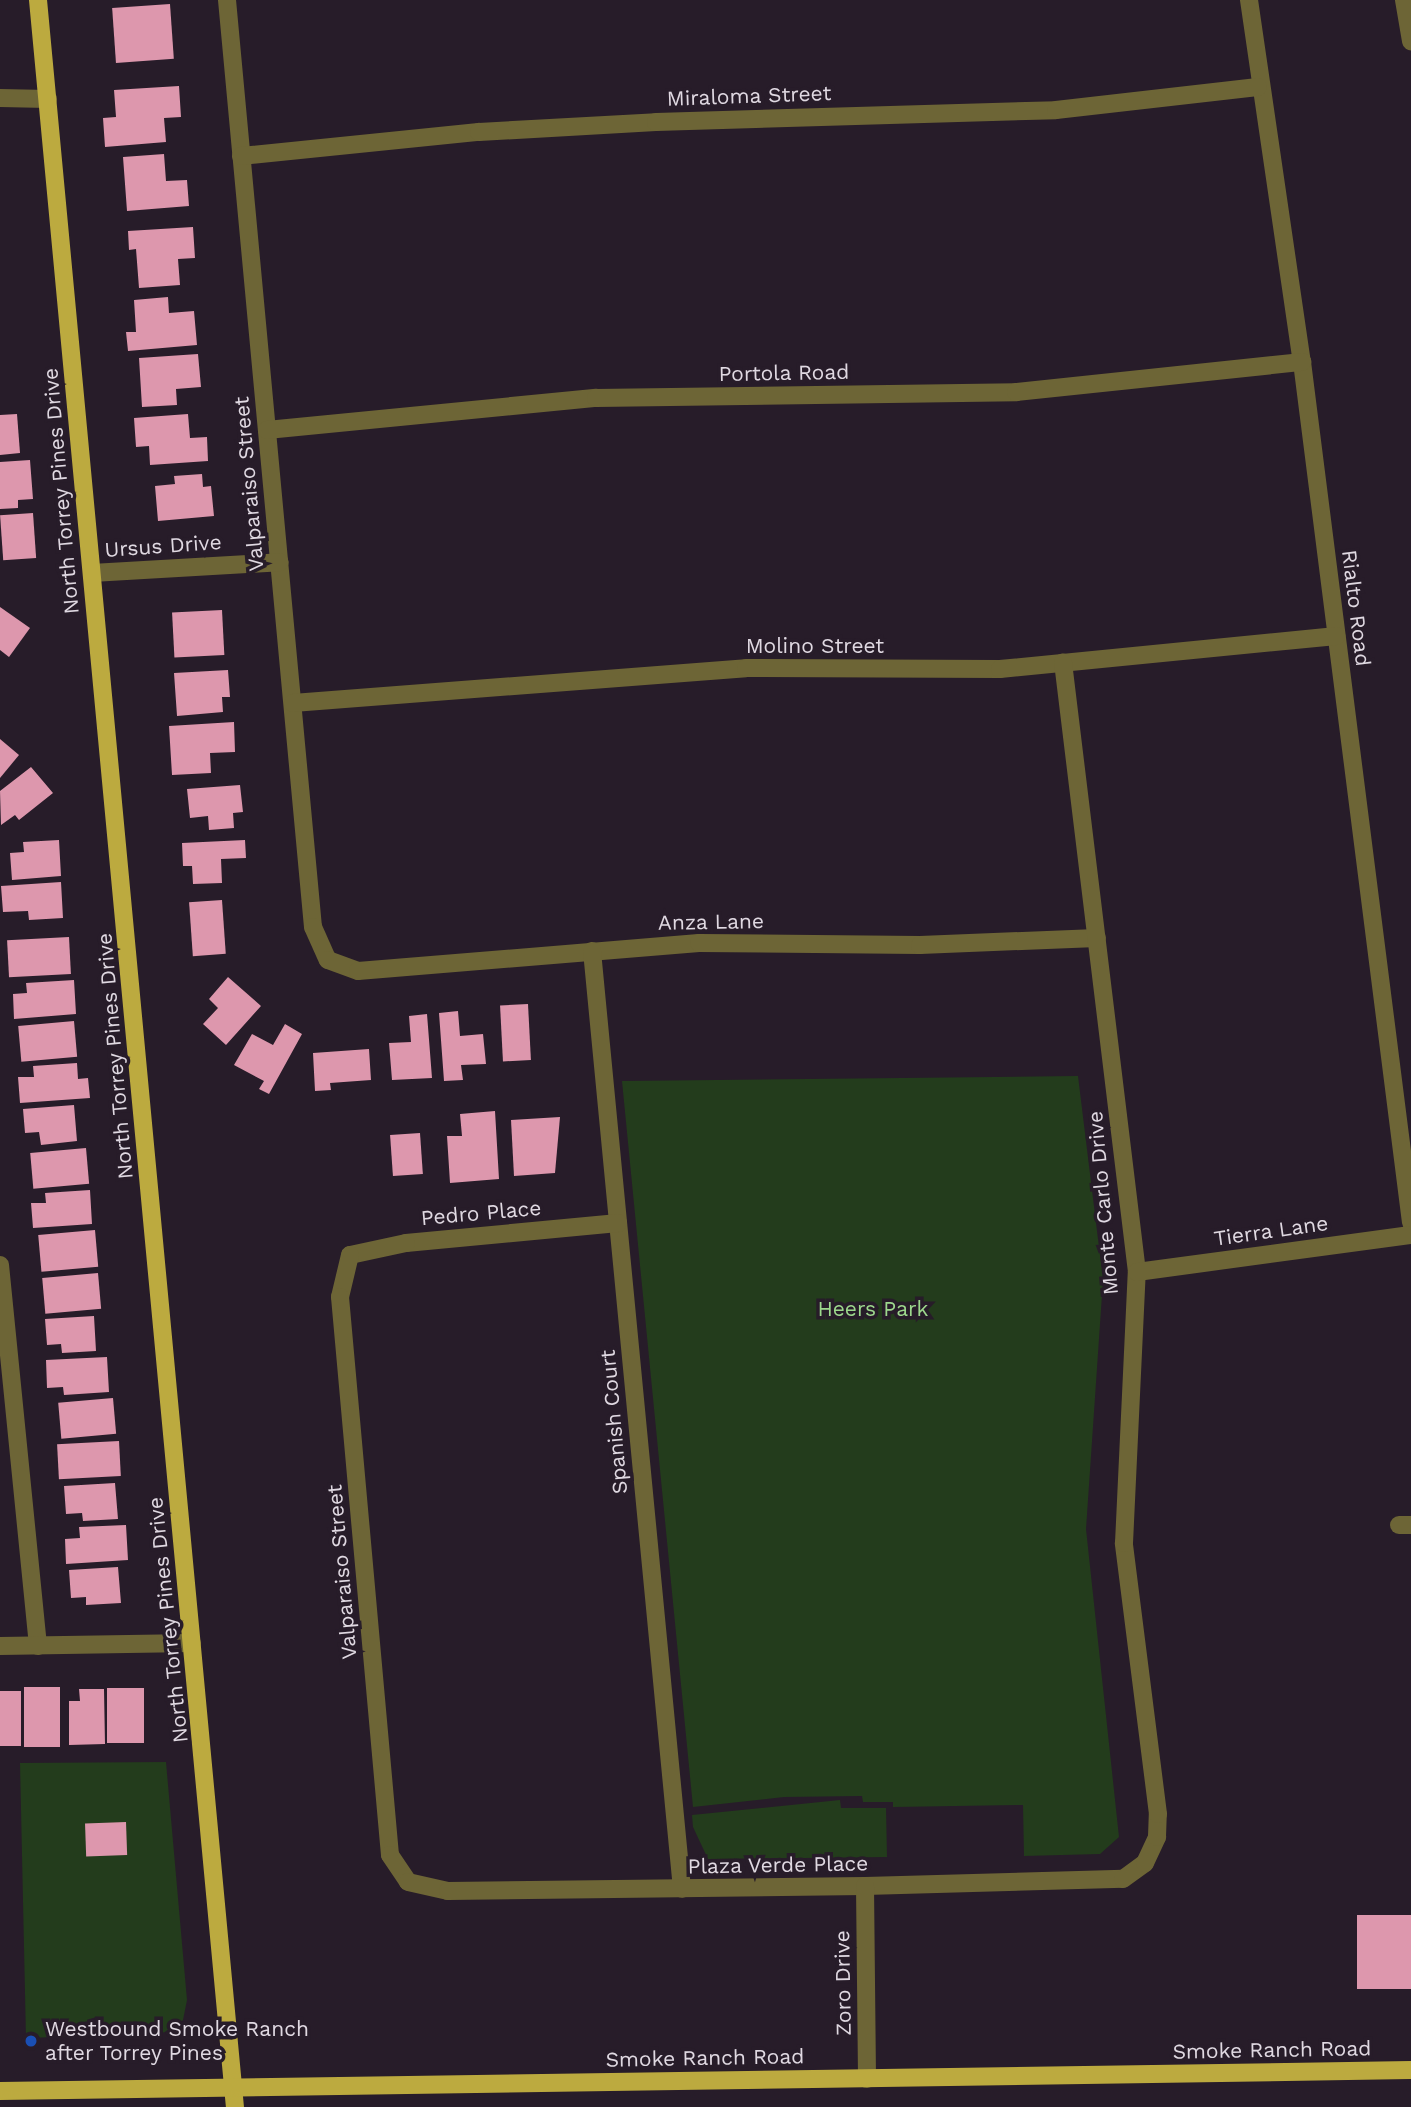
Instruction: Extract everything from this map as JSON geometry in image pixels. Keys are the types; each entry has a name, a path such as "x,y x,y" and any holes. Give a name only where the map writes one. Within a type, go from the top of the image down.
{"main road":[{"name":"North Torrey Pines Drive","path":"38,0 235,2107"},
{"name":"Smoke Ranch Road","path":"0,2091 1411,2070"}],"street":[{"name":"Valparaiso Street","path":"227,0 313,927 328,960"},
{"name":"Rialto Road","path":"1249,0 1258,87 1302,362 1411,1222"},
{"path":"1404,0 1411,41"},
{"name":"Miraloma Street","path":"242,156 602,125 1056,110 1258,87"},
{"path":"0,98 48,99"},
{"name":"Portola Road","path":"267,430 596,398 1016,392 1302,362"},
{"name":"Ursus Drive","path":"92,573 279,562"},
{"name":"Molino Street","path":"293,703 592,676 746,668 1000,669 1336,635"},
{"name":"Monte Carlo Drive","path":"1063,662 1137,1272 1124,1543 1158,1814 1157,1837 1145,1863"},
{"name":"Anza Lane","path":"328,960 358,971 699,943 920,945 1097,938"},
{"name":"Spanish Court","path":"592,951 682,1889"},
{"name":"Pedro Place","path":"350,1255 406,1243 618,1223"},
{"name":"Tierra Lane","path":"1137,1272 1411,1235"},
{"name":"Valparaiso Street","path":"350,1255 340,1297 386,1813 390,1855 408,1882"},
{"path":"0,1265 38,1646"},
{"path":"0,1646 192,1643"},
{"name":"Plaza Verde Place","path":"408,1882 448,1891 865,1886 1123,1879 1145,1863"},
{"name":"Zoro Drive","path":"865,1886 867,2079"}],"green space":[{"name":"Heers Park","path":"1078,1076 1103,1280 1086,1529 1119,1837 1100,1854 1024,1856 1023,1805 893,1807 893,1802 863,1802 862,1796 784,1797 693,1807 622,1081"},
{"path":"166,1762 187,2000 183,2020 167,2032 26,2038 20,1763"},
{"path":"840,1800 841,1808 886,1808 887,1857 708,1859 693,1827 692,1815"}],"building":[{"path":"170,4 174,59 116,63 112,8"},
{"path":"179,86 181,117 164,118 166,142 105,147 103,118 116,117 114,90"},
{"path":"164,154 166,181 187,180 189,206 127,211 123,157"},
{"path":"193,227 195,258 178,259 180,285 139,288 136,249 129,250 128,231"},
{"path":"168,297 169,313 194,311 197,345 128,351 126,332 136,332 134,300"},
{"path":"198,354 201,387 176,389 177,405 142,407 139,358"},
{"path":"17,414 20,453 0,455 0,415"},
{"path":"188,414 190,438 207,437 208,461 150,465 149,446 136,447 134,418"},
{"path":"30,460 33,499 18,500 18,508 0,509 0,462"},
{"path":"202,474 203,487 211,486 214,516 158,521 155,486 175,484 174,476"},
{"path":"33,513 36,558 3,560 0,515"},
{"path":"0,607 30,628 9,657 0,650"},
{"path":"222,610 224,655 174,658 172,613"},
{"path":"228,670 230,697 222,697 223,712 177,716 174,673"},
{"path":"234,722 235,752 210,753 211,773 172,775 169,726"},
{"path":"0,739 19,755 0,778"},
{"path":"31,767 53,793 19,820 15,815 1,825 0,791"},
{"path":"240,785 243,812 233,813 234,828 209,830 208,816 190,818 187,789"},
{"path":"59,840 61,876 12,880 10,853 24,852 23,842"},
{"path":"245,840 246,858 221,859 222,883 193,884 192,866 183,866 182,843"},
{"path":"61,882 63,918 29,920 28,911 3,912 1,886"},
{"path":"222,900 226,954 193,956 189,902"},
{"path":"69,937 71,974 9,977 7,940"},
{"path":"228,977 261,1006 226,1045 203,1024 218,1008 209,999"},
{"path":"74,980 76,1014 14,1019 13,994 27,993 26,983"},
{"path":"528,1004 531,1060 503,1061 500,1005"},
{"path":"458,1011 460,1036 483,1034 486,1064 461,1065 463,1080 444,1081 439,1013"},
{"path":"427,1014 432,1078 392,1080 389,1043 411,1042 409,1016"},
{"path":"74,1021 77,1057 21,1062 18,1026"},
{"path":"285,1024 302,1034 269,1094 259,1089 264,1081 234,1065 252,1034 273,1045"},
{"path":"369,1049 371,1080 330,1083 331,1090 315,1091 313,1053"},
{"path":"77,1063 78,1079 88,1078 90,1098 20,1103 18,1077 34,1077 33,1066"},
{"path":"74,1105 77,1141 41,1145 39,1132 25,1133 23,1109"},
{"path":"495,1111 499,1179 450,1183 447,1136 462,1136 460,1114"},
{"path":"560,1117 555,1173 514,1176 511,1120"},
{"path":"420,1133 423,1174 393,1176 390,1135"},
{"path":"86,1148 89,1184 33,1189 30,1153"},
{"path":"90,1190 92,1224 33,1228 31,1203 46,1203 45,1193"},
{"path":"95,1230 98,1267 41,1272 38,1235"},
{"path":"98,1273 101,1309 45,1314 42,1278"},
{"path":"94,1316 96,1351 62,1353 61,1344 47,1345 45,1319"},
{"path":"107,1357 109,1392 64,1395 63,1387 47,1388 46,1360"},
{"path":"113,1398 116,1434 61,1439 58,1403"},
{"path":"119,1441 121,1476 59,1479 57,1444"},
{"path":"115,1483 118,1519 83,1521 82,1513 66,1514 64,1486"},
{"path":"126,1525 128,1560 66,1564 65,1539 80,1538 79,1527"},
{"path":"118,1567 121,1603 86,1605 86,1597 71,1598 69,1570"},
{"path":"24,1687 60,1687 60,1747 24,1747"},
{"path":"107,1688 144,1688 144,1743 107,1743"},
{"path":"79,1689 104,1689 105,1744 69,1745 69,1701 80,1701"},
{"path":"0,1691 21,1691 21,1746 0,1746"},
{"path":"126,1822 127,1855 86,1856 85,1823"},
{"path":"1357,1915 1411,1915 1411,1989 1357,1989"}],"place":[{"name":"Westbound Smoke Ranch after Torrey Pines","path":"31,2041"}]}
